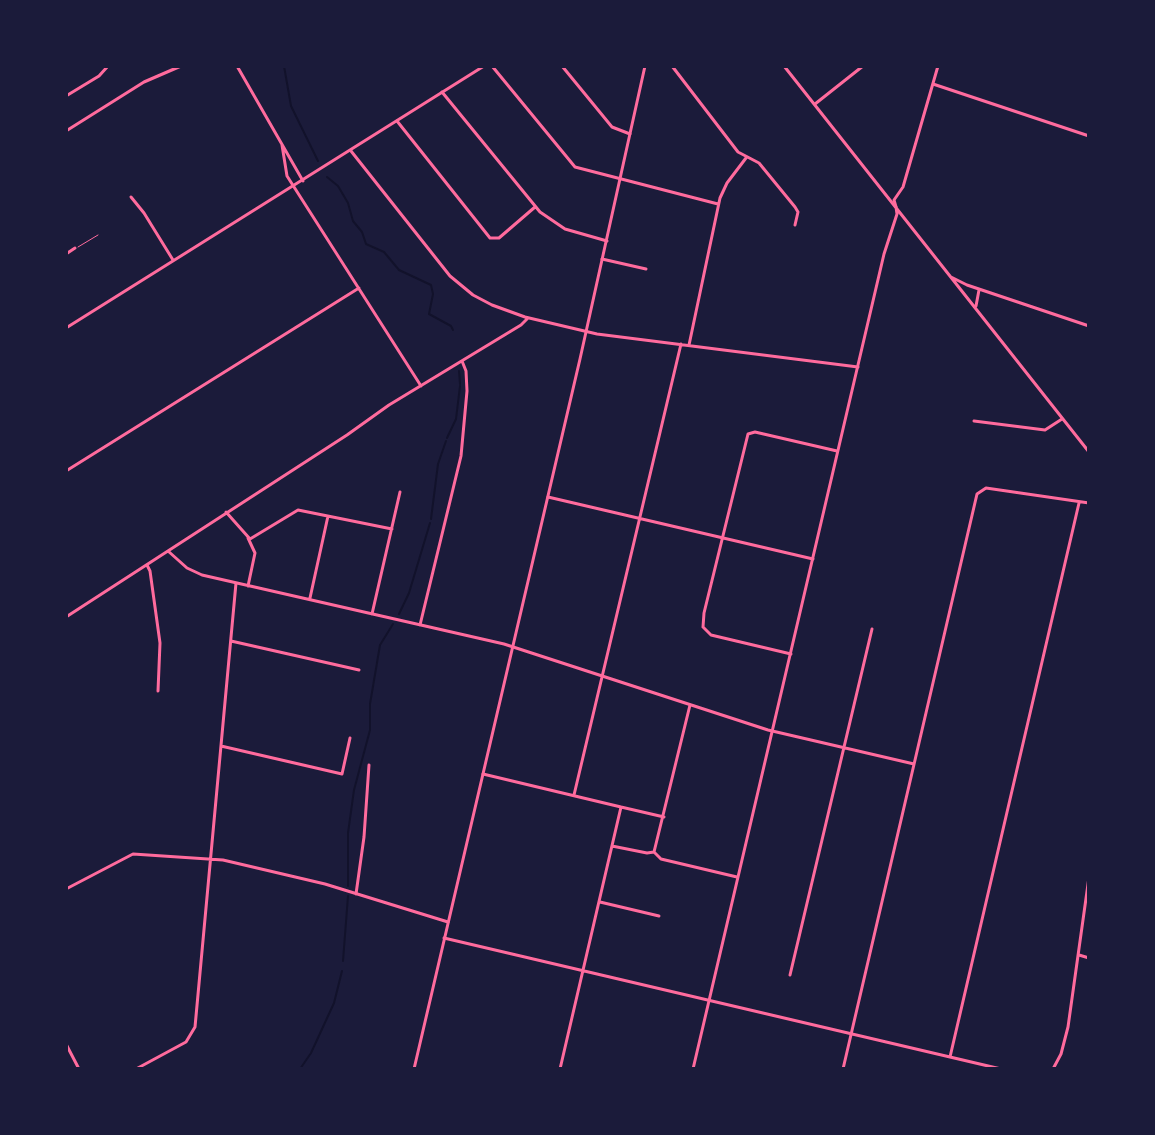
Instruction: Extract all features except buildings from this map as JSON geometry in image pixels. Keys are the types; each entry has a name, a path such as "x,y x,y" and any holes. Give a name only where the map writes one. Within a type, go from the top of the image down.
{"street":[{"path":"66,96 99,76 108,66"},
{"path":"66,131 161,73 181,66"},
{"path":"237,66 303,181"},
{"path":"66,328 484,66"},
{"path":"492,66 573,165 718,204"},
{"path":"562,66 614,128 630,134"},
{"path":"414,1069 645,66"},
{"path":"672,66 738,152 759,163 797,209 795,225"},
{"path":"784,66 1089,452"},
{"path":"815,104 863,66"},
{"path":"693,1069 888,238 897,214 894,200 903,187 938,66"},
{"path":"158,68 161,73"},
{"path":"933,84 1089,136"},
{"path":"442,92 535,207 565,229 607,241"},
{"path":"397,121 490,238 499,238 535,207"},
{"path":"282,145 285,174 421,386"},
{"path":"351,151 456,283 485,302 528,318 586,332 858,367"},
{"path":"689,345 718,204 727,183 746,158"},
{"path":"131,197 174,261"},
{"path":"66,254 75,248"},
{"path":"602,259 646,269"},
{"path":"948,274 979,289 1089,326"},
{"path":"66,471 359,288"},
{"path":"976,310 979,289"},
{"path":"66,617 528,318"},
{"path":"574,795 681,344"},
{"path":"420,625 461,456 467,399 467,375 462,361"},
{"path":"974,421 1043,430 1062,418"},
{"path":"791,654 711,635 703,627 704,613 748,434 755,432 838,451"},
{"path":"843,1069 978,491 986,488 1089,503"},
{"path":"372,614 400,492"},
{"path":"548,497 813,559"},
{"path":"950,1057 1079,502"},
{"path":"248,538 295,510 392,529"},
{"path":"226,512 248,538 255,553 248,586"},
{"path":"310,600 328,516"},
{"path":"168,551 195,573 513,647 772,731 914,764"},
{"path":"147,565 160,643 158,691"},
{"path":"136,1069 186,1042 193,1034 236,583"},
{"path":"790,975 872,629"},
{"path":"231,641 359,670"},
{"path":"654,852 690,705"},
{"path":"221,746 342,774 350,738"},
{"path":"356,894 369,765"},
{"path":"483,774 664,817"},
{"path":"560,1069 621,807"},
{"path":"612,846 654,852"},
{"path":"654,852 661,859 737,877"},
{"path":"66,889 133,854 210,859 247,864 448,922"},
{"path":"1053,1069 1065,1041 1089,877"},
{"path":"600,902 659,916"},
{"path":"444,938 1001,1069"},
{"path":"1079,955 1089,958"},
{"path":"66,1044 79,1069"}],"lane":[{"path":"75,248 98,235"}],"waterway":[{"path":"284,66 291,106 318,161"},
{"path":"327,177 338,186 348,203 353,221 362,232 366,244 384,252 399,270 431,285 433,294 429,314 453,330"},
{"path":"459,371 460,384"},
{"path":"447,438 456,419 460,386"},
{"path":"431,519 438,464 446,441"},
{"path":"399,614 409,593 430,523"},
{"path":"348,886 348,833 354,790 370,730 370,704 380,645 393,624"},
{"path":"343,961 348,896"},
{"path":"300,1069 311,1053 334,1003 342,971"}]}
